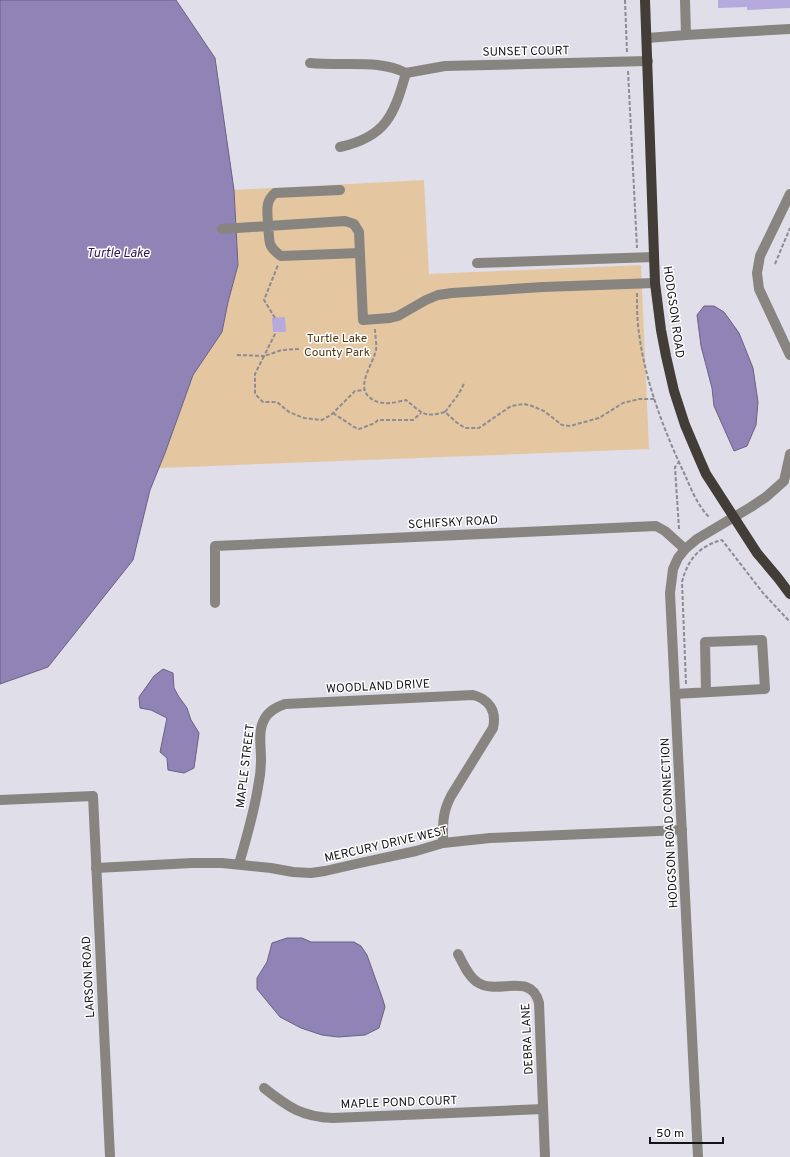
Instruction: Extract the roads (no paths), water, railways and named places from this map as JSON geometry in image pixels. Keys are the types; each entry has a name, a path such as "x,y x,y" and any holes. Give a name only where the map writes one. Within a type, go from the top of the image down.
{"main road":[{"name":"HODGSON ROAD","path":"645,0 655,283 661,330 674,391 706,474 757,553 790,594"}],"street":[{"path":"685,0 686,35"},
{"path":"647,38 790,29"},
{"name":"SUNSET COURT","path":"406,73 445,66 648,61"},
{"path":"310,63 381,66 400,70 406,73 398,101 390,119 377,132 352,145 340,147"},
{"path":"340,190 275,193 270,197 267,203 270,243 273,250 281,256 360,253"},
{"path":"790,194 760,256 757,273 759,289 790,355"},
{"path":"222,229 345,221 354,224 359,232 363,320 398,316 426,300 452,293 543,287 655,283"},
{"path":"477,263 654,257"},
{"name":"HODGSON ROAD CONNECTION","path":"698,1157 682,830 680,694 670,593 673,568 685,549 697,539 766,497 784,481 790,454"},
{"name":"SCHIFSKY ROAD","path":"215,604 215,546 656,526 666,531 685,549"},
{"path":"680,694 765,689 762,640 705,642 706,692"},
{"name":"WOODLAND DRIVE","path":"285,704 472,695 486,701 493,712 493,728 450,796 446,805 442,823 443,842"},
{"name":"MAPLE STREET","path":"239,864 258,786 261,761 261,727 263,720 275,707 285,704"},
{"name":"LARSON ROAD","path":"0,800 93,796 110,1157"},
{"name":"MERCURY DRIVE WEST","path":"96,868 192,863 239,864 293,872 318,872 416,851 443,842 490,838 682,830"},
{"name":"DEBRA LANE","path":"458,954 469,973 478,983 493,987 530,987 538,996 545,1157"},
{"name":"MAPLE POND COURT","path":"264,1088 281,1102 294,1109 320,1118 543,1109"}],"water":[{"name":"Turtle Lake","path":"0,0 176,0 215,58 234,190 238,265 222,332 193,375 150,490 133,560 48,667 0,684"},
{"path":"704,306 714,306 724,312 739,333 753,368 758,402 756,425 747,446 734,451 714,406 712,388 701,346 697,315"},
{"path":"163,669 173,673 174,688 187,708 191,720 199,733 194,768 184,773 168,770 167,758 160,752 167,718 151,710 140,708 139,697 154,676"},
{"path":"287,938 302,938 311,942 354,942 361,946 367,955 385,1007 379,1028 365,1035 338,1037 322,1035 301,1028 280,1017 257,989 257,978 267,962 272,943"}],"park label":[{"name":"Turtle Lake County Park","path":"337,345"}]}
